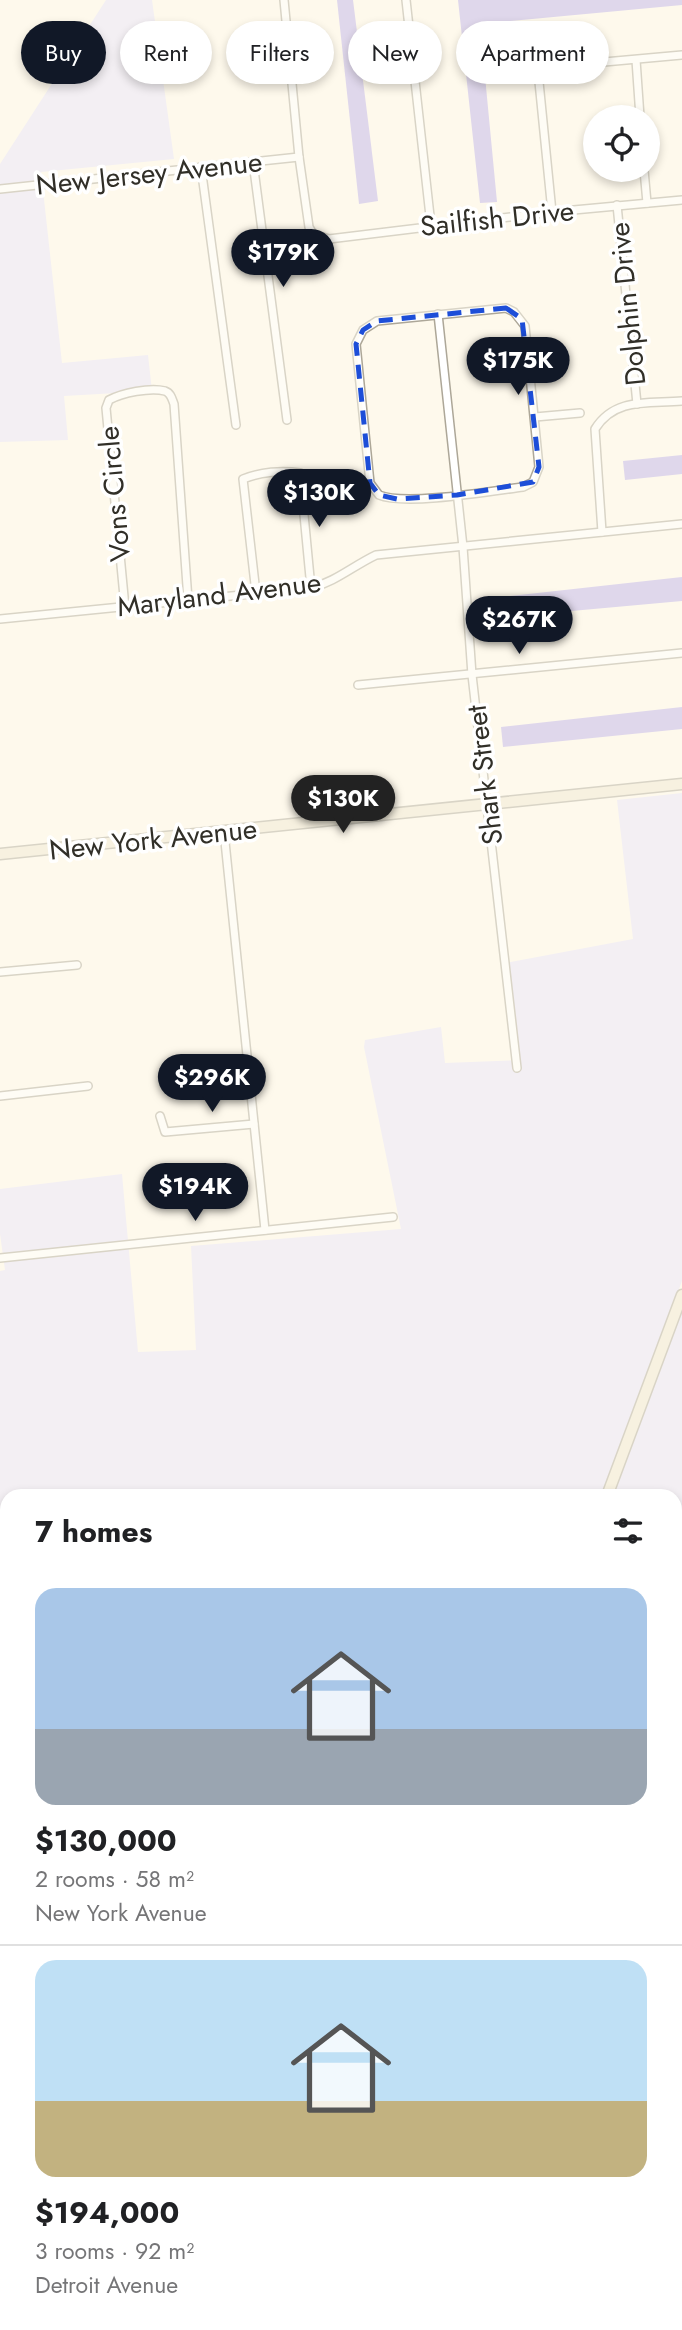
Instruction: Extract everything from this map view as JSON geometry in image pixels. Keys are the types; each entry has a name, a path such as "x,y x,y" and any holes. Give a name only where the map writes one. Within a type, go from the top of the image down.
{"street":[{"path":"284,0 299,158"},
{"path":"406,0 431,225"},
{"path":"552,212 538,72 560,66 682,55"},
{"path":"636,60 639,105"},
{"name":"New Jersey Avenue","path":"0,189 299,158"},
{"name":"Sailfish Drive","path":"299,158 309,227 313,234 329,239 431,225 682,200"},
{"path":"253,162 286,420"},
{"path":"201,167 236,425"},
{"path":"645,182 646,203"},
{"name":"Dolphin Drive","path":"602,532 595,429 612,409 638,404 617,205"},
{"path":"506,308 522,319 525,326 539,467 533,482 523,487 397,499 379,495 370,482 356,344 363,330 377,321 438,314 506,308"},
{"name":"Shark Street","path":"438,314 463,547 472,674 517,1068"},
{"name":"Vons Circle","path":"125,607 106,408 109,400 114,397 149,391 165,391 174,404 188,600"},
{"path":"638,404 682,401"},
{"path":"534,417 580,413"},
{"path":"256,593 243,479 253,475 290,471 300,473 311,588"},
{"name":"Maryland Avenue","path":"0,619 311,588 333,582 355,565 376,555 682,524"},
{"path":"358,685 682,653"},
{"name":"New York Avenue","path":"0,854 682,784"},
{"path":"224,832 265,1230"},
{"path":"0,972 77,965"},
{"path":"0,1096 88,1086"},
{"path":"160,1116 165,1132 254,1124"},
{"path":"0,1258 393,1217"},
{"path":"610,1489 682,1294"}],"highlighted area":[{"path":"506,308 522,319 539,467 533,482 457,495 397,499 379,495 370,483 356,344 363,330 377,321"}],"shaded area":[{"path":"106,0 152,0 155,21 120,21 120,84 164,84 174,159 41,172 62,363 148,355 152,391 64,396 68,440 0,442 0,164 52,84 106,84 106,21 92,21"},
{"path":"337,0 353,0 356,21 348,21 348,84 363,84 378,201 359,204"},
{"path":"458,0 682,0 682,5 512,21 460,21"},
{"path":"467,84 486,84 497,202 480,203"},
{"path":"682,455 682,474 625,480 623,461"},
{"path":"682,577 682,601 493,618 491,598"},
{"path":"682,707 682,729 503,747 501,727"},
{"path":"682,793 682,1281 605,1489 0,1489 0,1271 5,1270 0,1234 0,1189 122,1174 138,1352 196,1350 191,1246 401,1229 364,1047 365,1040 441,1027 445,1063 520,1060 506,963 633,939 617,800"},
{"path":"682,1308 682,1489 615,1489"}]}
